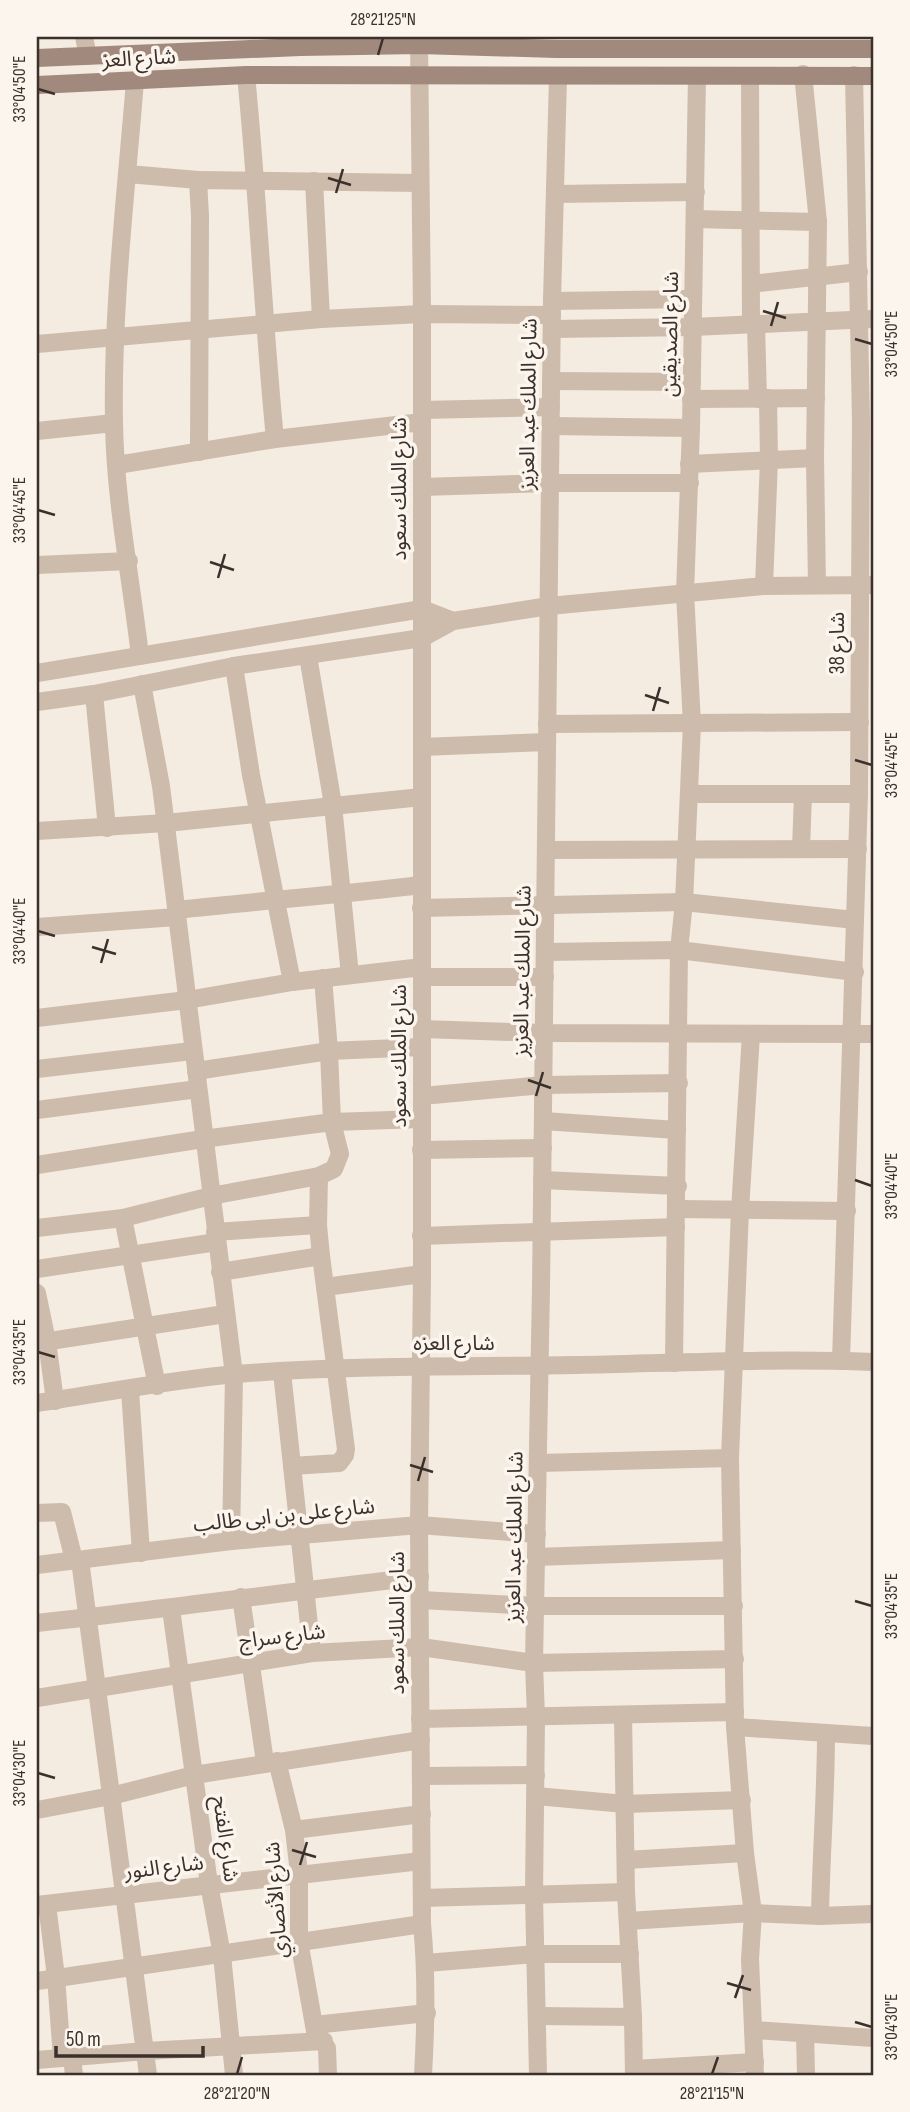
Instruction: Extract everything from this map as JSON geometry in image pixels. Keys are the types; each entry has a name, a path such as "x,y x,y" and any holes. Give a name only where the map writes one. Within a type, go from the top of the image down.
{"main road":[{"name":"شارع العز","path":"37,58 227,43 300,42 838,43 873,49"},
{"name":"شارع العز","path":"37,85 246,75 873,75"}],"street":[{"path":"84,37 88,55"},
{"name":"شارع الملك سعود","path":"419,41 422,314 422,1274 419,1525 422,1924 427,2012 423,2075"},
{"path":"803,74 818,222 815,458 817,585"},
{"path":"246,75 275,439"},
{"name":"شارع 38","path":"841,1361 859,794 866,755 860,722 867,585 866,319 859,272 865,216 855,75"},
{"name":"شارع الملك عبد العزيز","path":"538,2075 534,1896 534,1662 544,1085 551,381 558,76"},
{"name":"شارع الصديقين","path":"674,1363 679,950 684,902 692,724 685,593 690,483 697,76"},
{"path":"750,77 751,284 769,460 764,586"},
{"path":"135,81 116,337 114,423 140,656"},
{"path":"128,174 198,180 420,183"},
{"path":"198,180 199,452"},
{"path":"314,181 321,319"},
{"path":"556,194 696,192"},
{"path":"695,219 818,222"},
{"path":"751,284 859,272"},
{"path":"552,315 694,299"},
{"path":"37,344 321,319 422,314 552,315 693,327 866,319"},
{"path":"551,381 691,390 763,398 816,398"},
{"path":"117,465 422,416 551,407"},
{"path":"37,431 114,423"},
{"path":"551,426 691,428"},
{"path":"689,464 815,458"},
{"path":"422,488 550,483 690,483"},
{"path":"37,565 129,561"},
{"path":"37,702 94,694 234,666 422,638 453,621 550,606 764,586 867,585"},
{"path":"37,673 422,609 453,621"},
{"path":"308,656 332,805 350,975"},
{"path":"234,666 259,815 292,982"},
{"path":"142,684 166,823 234,1375 231,1541"},
{"path":"94,694 107,828"},
{"path":"422,747 547,733 692,724 860,722"},
{"path":"689,794 859,794"},
{"path":"801,849 803,794"},
{"path":"37,831 259,815 422,797"},
{"path":"546,850 858,849"},
{"path":"37,927 421,885"},
{"path":"421,908 684,902 855,920"},
{"path":"545,952 679,950 855,972"},
{"path":"37,1018 187,1000 350,975 422,972 545,977"},
{"path":"37,1228 123,1217 211,1196 319,1176 334,1168 340,1158 332,1122 323,978"},
{"path":"37,1110 197,1080 329,1051 422,1038 544,1032 873,1034"},
{"path":"623,1715 626,1892 631,1954 634,2072 755,2069 750,1959 753,1913 745,1853 735,1720 730,1458 740,1210 751,1034"},
{"path":"37,1069 192,1051"},
{"path":"422,1096 544,1085 679,1083"},
{"path":"37,1165 332,1122 421,1119"},
{"path":"543,1121 677,1130"},
{"path":"421,1150 543,1148"},
{"path":"292,1466 335,1464 345,1455 318,1225 319,1176"},
{"path":"542,1180 678,1186"},
{"path":"677,1209 847,1211"},
{"path":"123,1217 157,1386"},
{"path":"37,1269 131,1257 216,1237 318,1225"},
{"path":"421,1236 676,1227"},
{"path":"220,1272 321,1256"},
{"path":"325,1287 422,1274"},
{"path":"37,1293 46,1402"},
{"path":"42,1342 225,1314"},
{"name":"شارع العزه","path":"46,1402 234,1375 282,1371 421,1365 873,1362"},
{"path":"282,1371 312,1653"},
{"path":"130,1390 141,1553"},
{"path":"538,1463 730,1458"},
{"path":"37,1513 62,1512 76,1560 148,2075"},
{"name":"شارع على بن ابى طالب","path":"37,1565 231,1541 419,1525 537,1534"},
{"path":"536,1558 732,1550"},
{"path":"37,1623 420,1577"},
{"name":"شارع الأنصاري","path":"241,1597 249,1663 271,1762 294,1830 299,1873 299,1941 315,2031 327,2048 328,2075"},
{"path":"421,1600 535,1606 734,1606"},
{"name":"شارع الفتح","path":"171,1609 209,1884 222,1955 234,2075"},
{"name":"شارع سراج","path":"37,1698 312,1653 421,1647 534,1662 735,1659"},
{"path":"420,1719 623,1715 735,1720 826,1733 873,1736"},
{"path":"820,1916 826,1733"},
{"path":"37,1810 111,1796 194,1774 421,1740"},
{"path":"421,1776 536,1775"},
{"path":"536,1796 625,1804 742,1800"},
{"path":"294,1830 422,1814"},
{"path":"626,1860 745,1853"},
{"name":"شارع النور","path":"42,1905 299,1873 421,1861"},
{"path":"422,1898 626,1892"},
{"path":"42,1905 69,2064"},
{"path":"628,1921 753,1913 820,1916 873,1914"},
{"path":"37,1981 422,1924"},
{"path":"426,1964 536,1954 631,1954"},
{"path":"314,2025 427,2012"},
{"path":"538,2016 633,2017"},
{"path":"753,2030 873,2038"},
{"path":"805,2034 806,2075"},
{"path":"37,2060 69,2064 146,2051 324,2041"}]}
